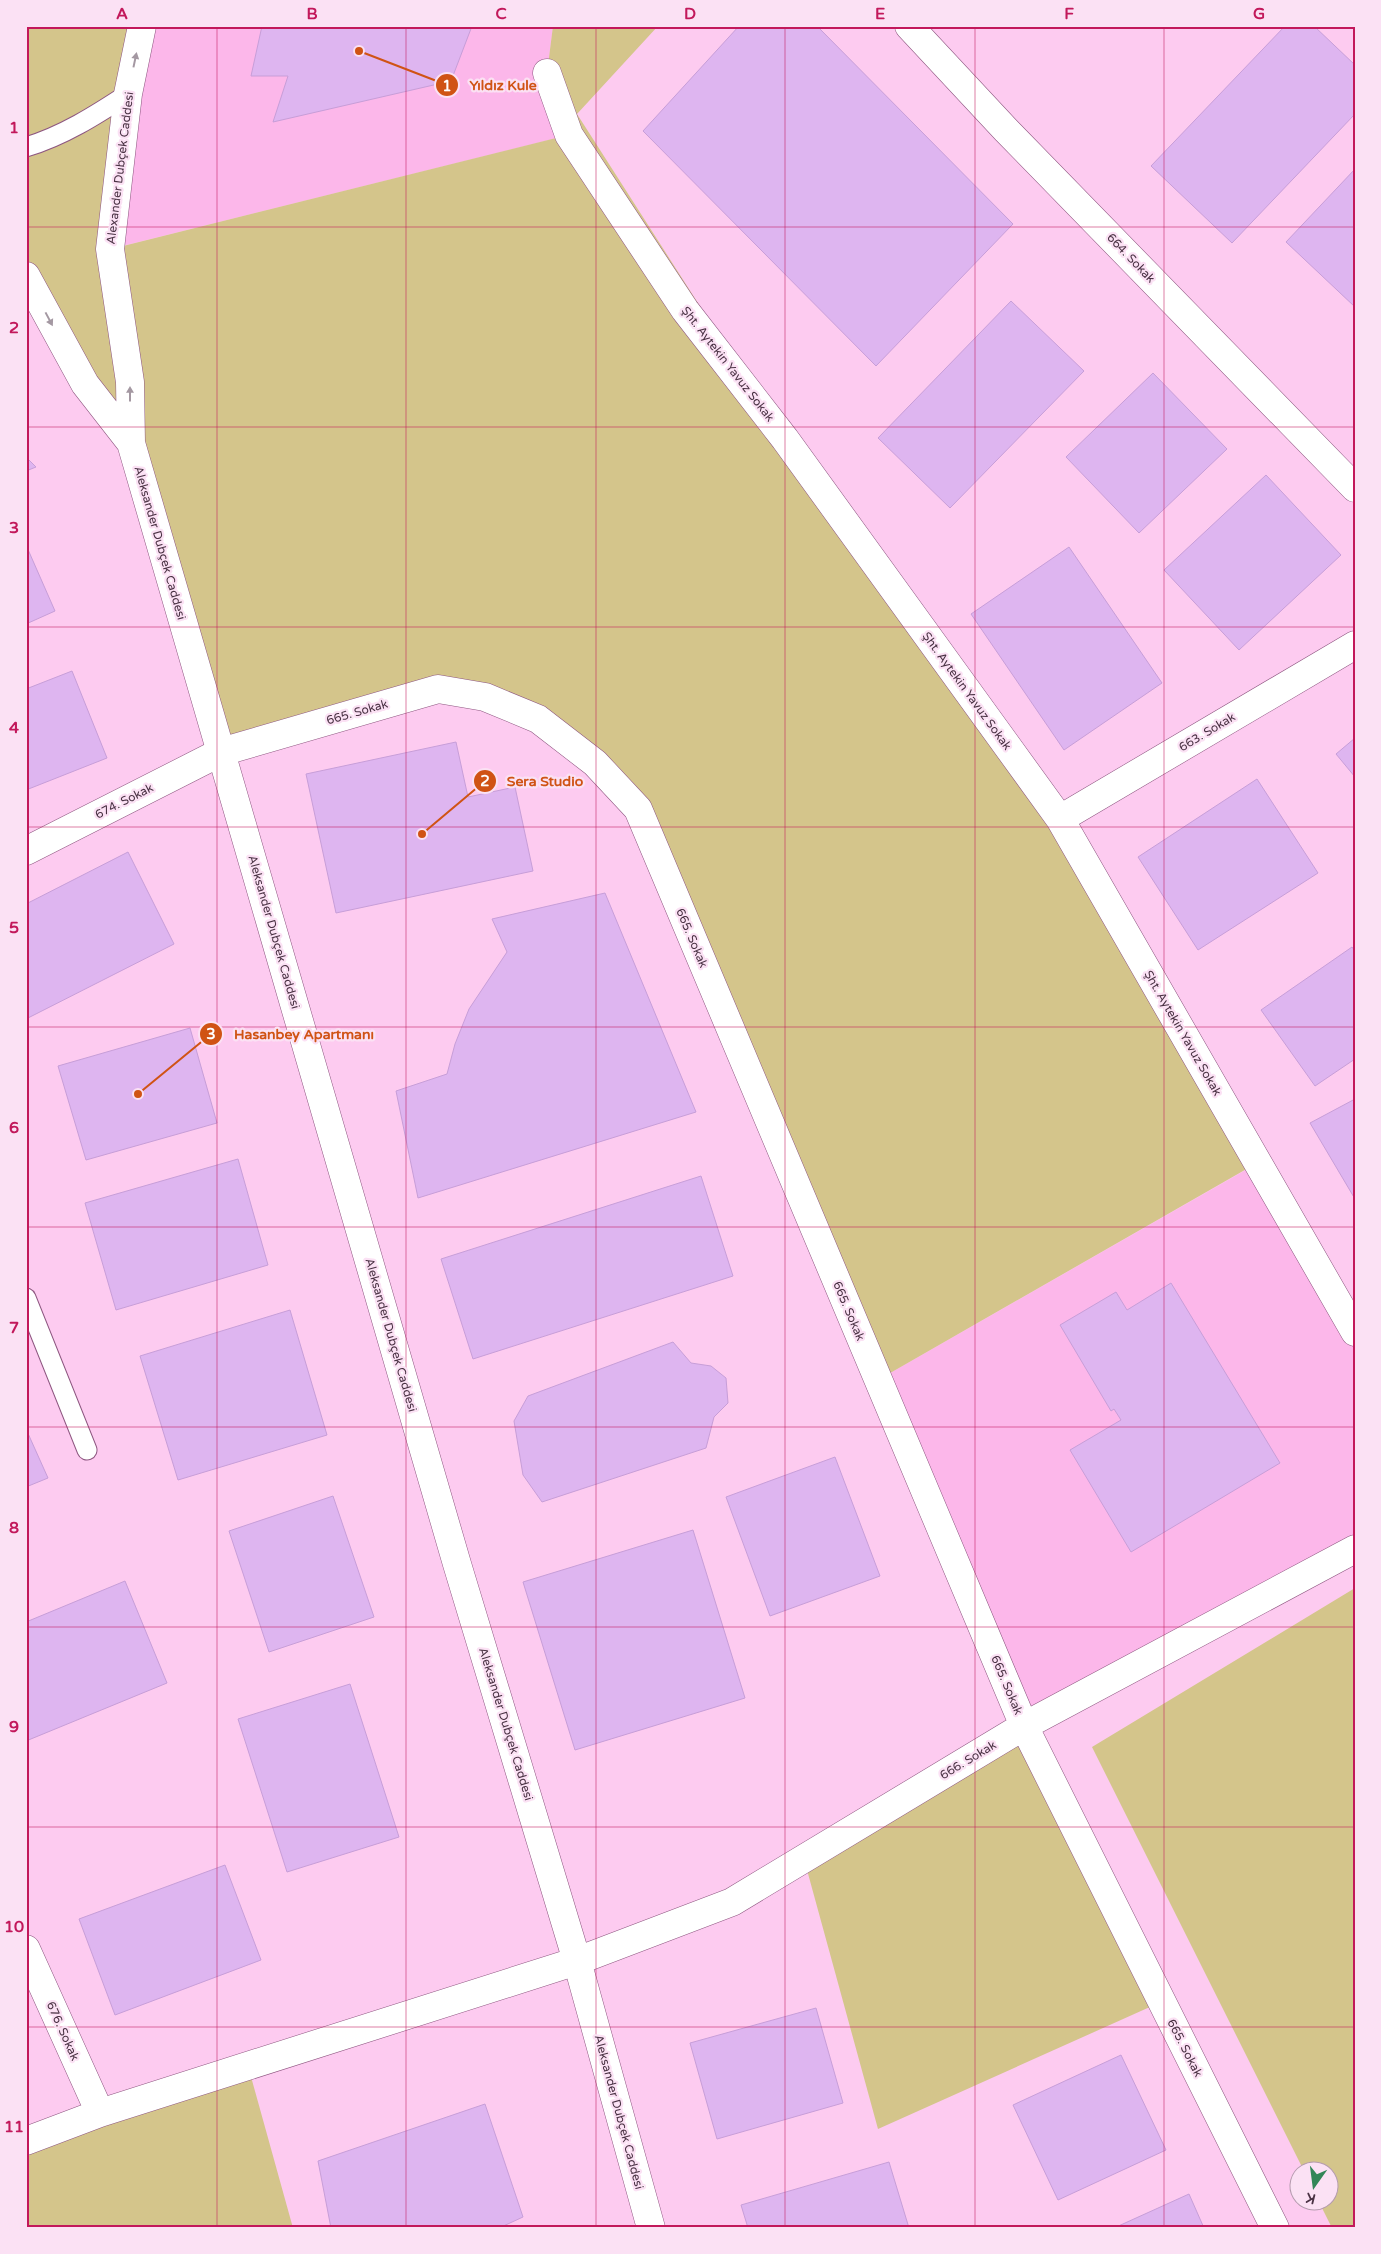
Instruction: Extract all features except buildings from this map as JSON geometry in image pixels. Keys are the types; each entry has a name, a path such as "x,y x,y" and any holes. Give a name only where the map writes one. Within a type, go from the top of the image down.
{"street":[{"name":"Alexander Dubçek Caddesi","path":"131,443 130,382 110,249 128,94 142,26"},
{"name":"664. Sokak","path":"908,26 1006,130 1355,488"},
{"name":"Şht. Aytekin Yavuz Sokak","path":"547,73 569,135 685,310 785,438 1060,819 1355,1332"},
{"path":"26,276 85,384 131,443"},
{"name":"Aleksander Dubçek Caddesi","path":"131,443 457,1564 577,1961 651,2228"},
{"name":"663. Sokak","path":"1060,819 1355,645"},
{"name":"665. Sokak","path":"221,752 438,689 485,697 538,719 595,763 638,809 1024,1726 1275,2228"},
{"name":"674. Sokak","path":"26,851 221,752"},
{"name":"666. Sokak","path":"26,2141 100,2113 577,1961 732,1902 1024,1726 1355,1549"},
{"name":"676. Sokak","path":"26,1948 100,2113"}],"lane":[{"path":"26,147 43,142 87,120 128,94"},
{"path":"26,1298 87,1450"}],"shaded area":[{"path":"26,26 142,26 111,249 568,135 547,73 553,26 658,26 577,114 785,439 1060,819 1257,1163 878,1380 638,809 538,719 438,689 221,752 131,443 26,276"},
{"path":"142,26 553,26 547,73 569,135 110,249"},
{"path":"1258,1163 1355,1332 1355,1549 1024,1726 878,1380"},
{"path":"1355,1588 1355,2228 1332,2228 1324,2212 1338,2212 1338,2162 1300,2162 1092,1747"},
{"path":"1024,1726 1161,2002 878,2129 804,1859"},
{"path":"248,2066 293,2228 26,2228 26,2141"}],"place":[{"name":"Yıldız Kule","path":"359,51"},
{"name":"Sera Studio","path":"422,834"},
{"name":"Hasanbey Apartmanı","path":"138,1094"}]}
